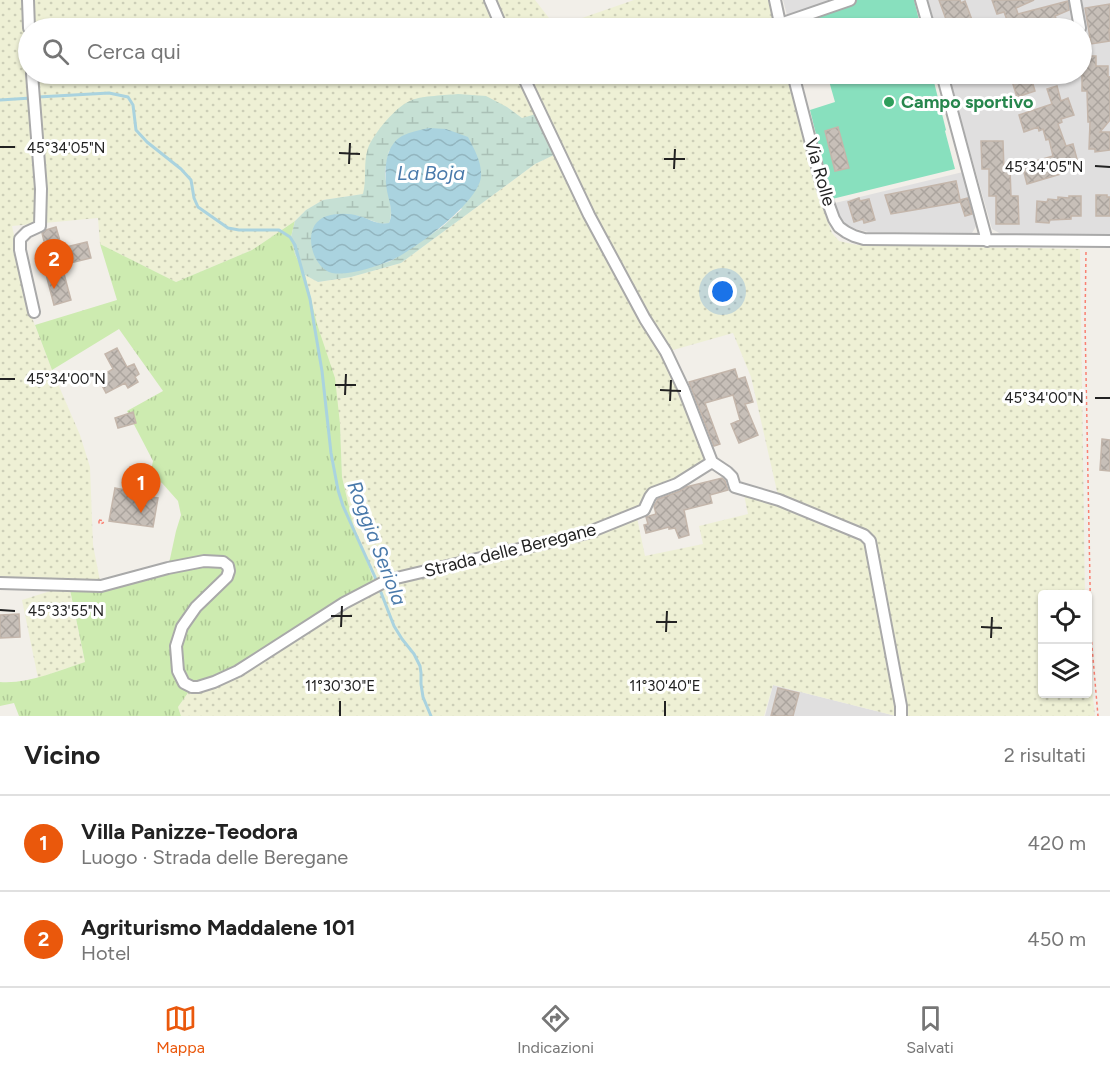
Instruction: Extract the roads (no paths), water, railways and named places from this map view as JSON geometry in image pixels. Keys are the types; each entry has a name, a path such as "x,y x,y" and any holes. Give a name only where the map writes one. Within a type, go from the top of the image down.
{"street":[{"path":"28,0 29,18"},
{"path":"490,0 498,18"},
{"path":"775,0 779,18"},
{"path":"802,18 850,0"},
{"path":"921,0 926,18"},
{"path":"1075,0 1078,18"},
{"path":"33,84 41,189 40,226 27,232 20,239 20,250 34,312"},
{"path":"527,84 589,215 680,380 712,462 728,472 735,487 779,500 864,535 870,541 901,716"},
{"name":"Via Rolle","path":"796,84 822,186 834,219 839,227 854,236 864,239 1110,241"},
{"path":"945,84 987,241"},
{"name":"Strada delle Beregane","path":"0,583 101,586 168,568 204,561 223,562 228,566 227,576 196,607 182,627 176,646 178,671 184,683 198,687 238,670 344,603 388,580 587,533 644,510 653,493 677,483 712,462"}],"water":[{"name":"La Boja","path":"429,128 446,129 468,137 481,171 478,187 470,199 429,237 390,261 339,274 325,269 314,255 311,236 313,228 327,216 339,214 389,223 391,211 386,176 389,153 396,140 402,136"}],"waterway":[{"name":"Roggia Seriola","path":"38,97 109,93 128,97 133,105 136,130 191,180 198,207 228,228 279,230 290,237 295,245 310,299 338,490 394,626 420,666 423,697 431,716"},
{"name":"Roggia Seriola","path":"0,100 31,98"}],"place":[{"name":"Campo sportivo","path":"889,102"},
{"name":"Agriturismo Maddalene 101","path":"54,289"},
{"name":"Villa Panizze-Teodora","path":"141,513"}]}
